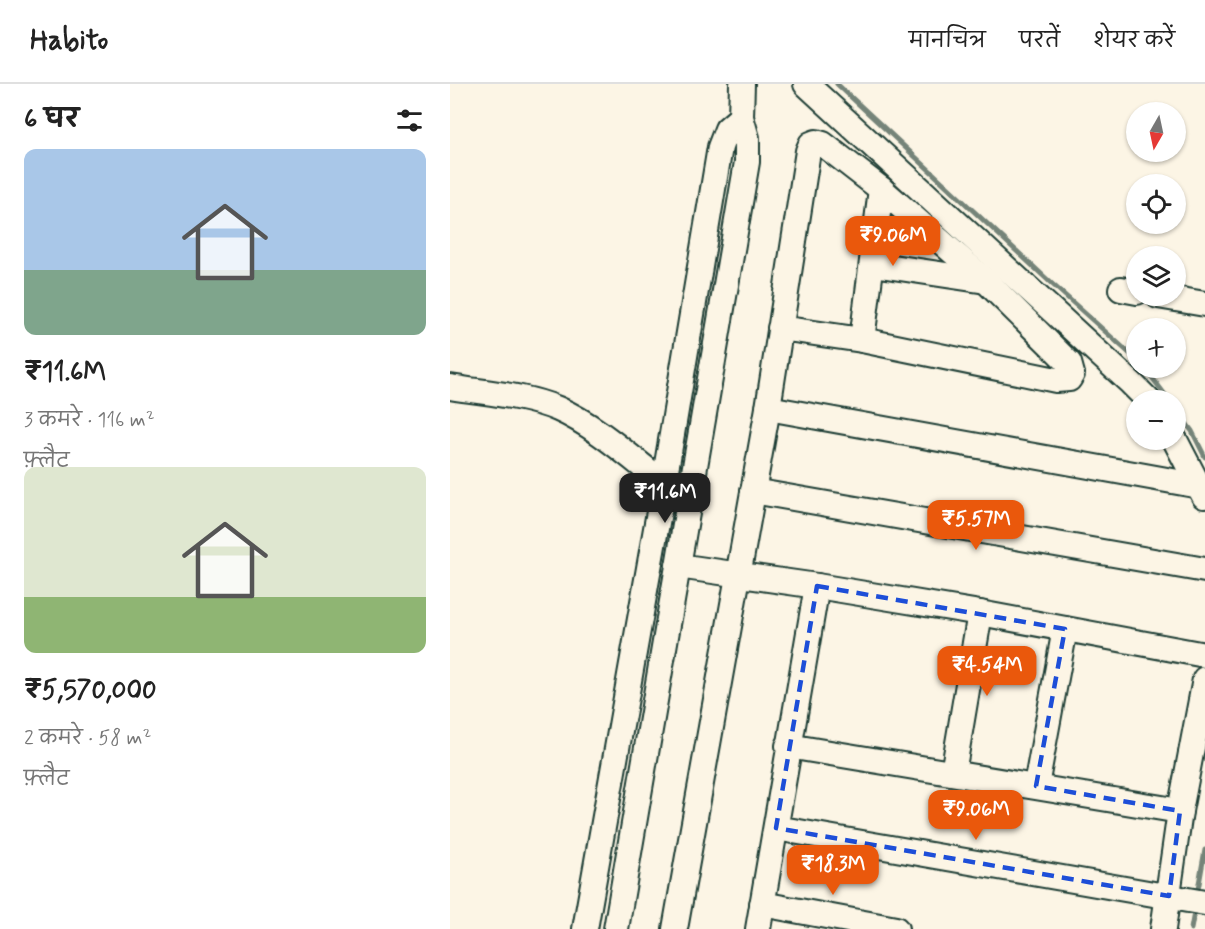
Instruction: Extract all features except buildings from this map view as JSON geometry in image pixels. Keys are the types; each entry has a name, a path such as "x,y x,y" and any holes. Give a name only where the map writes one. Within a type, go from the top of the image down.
{"street":[{"path":"616,929 686,568 688,511 747,162 747,138 741,117 742,84"},
{"path":"806,84 1138,390"},
{"path":"585,929 662,494 720,147 727,129 741,117"},
{"path":"675,929 730,574 753,491 808,151 811,144 816,142 823,144 882,189 986,281 1069,363 1072,374 1069,380 1056,380 862,340 780,328"},
{"path":"862,340 882,189"},
{"path":"873,264 986,281"},
{"path":"1186,301 1205,304"},
{"path":"450,387 524,399 558,409 585,425 662,494 688,511"},
{"path":"768,408 1202,494"},
{"path":"1180,450 1202,494"},
{"path":"753,491 1205,570"},
{"path":"686,568 817,586 1205,655"},
{"path":"758,929 817,586"},
{"path":"953,774 981,614"},
{"path":"1036,786 1065,629"},
{"path":"1162,929 1185,899 1180,811 1205,679"},
{"path":"788,746 1180,811"},
{"path":"776,828 1185,899"},
{"path":"762,904 842,924 896,929"}],"highlighted area":[{"path":"817,586 1065,629 1036,786 1180,811 1169,896 776,828"}],"waterway":[{"path":"837,84 1126,350"},
{"path":"1152,378 1162,390"},
{"path":"1186,423 1205,457"},
{"path":"1197,895 1205,850"},
{"path":"1191,929 1195,907"}]}
